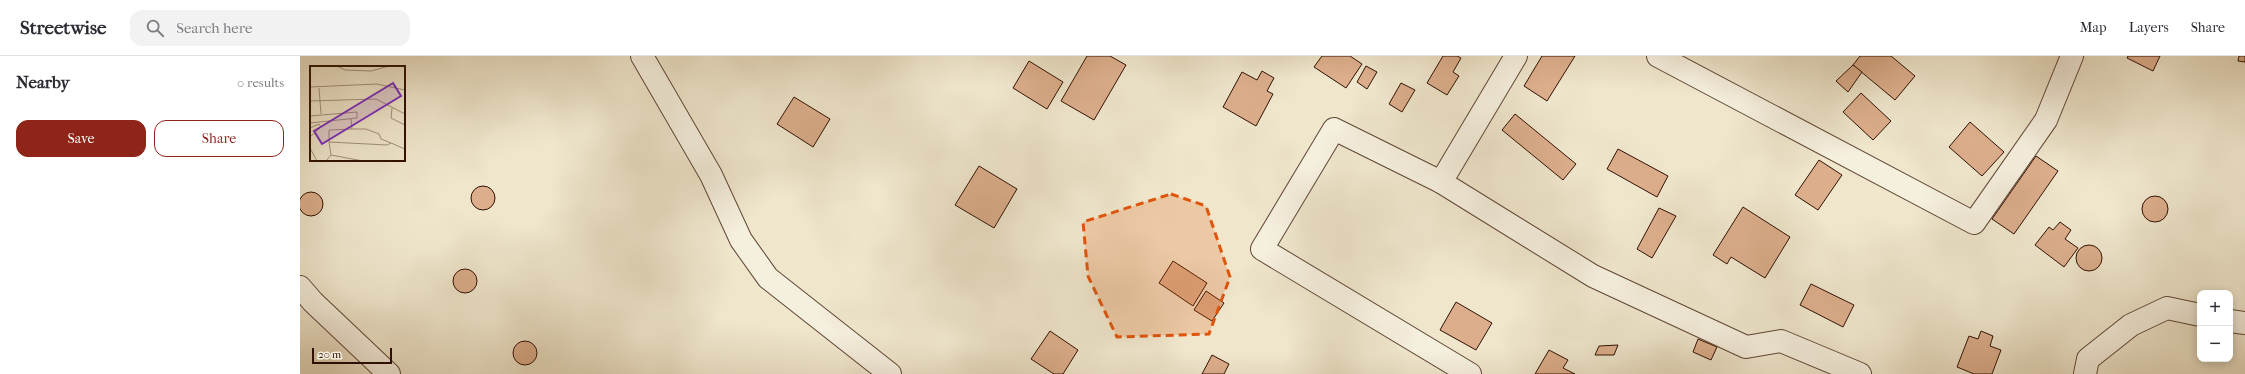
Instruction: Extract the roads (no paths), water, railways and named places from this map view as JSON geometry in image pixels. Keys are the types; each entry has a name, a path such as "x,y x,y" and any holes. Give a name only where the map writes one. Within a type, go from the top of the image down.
{"street":[{"path":"642,56 711,175 741,240 768,278 890,374"},
{"path":"1441,182 1516,56"},
{"path":"1658,56 1974,223 2046,120 2072,56"},
{"path":"1470,374 1262,249 1334,129 1441,182 1594,276 1746,347 1782,341 1860,374"},
{"path":"300,287 312,302 389,374"},
{"path":"2085,374 2088,359 2131,325 2167,308 2197,314"},
{"path":"2233,321 2245,323"}]}
